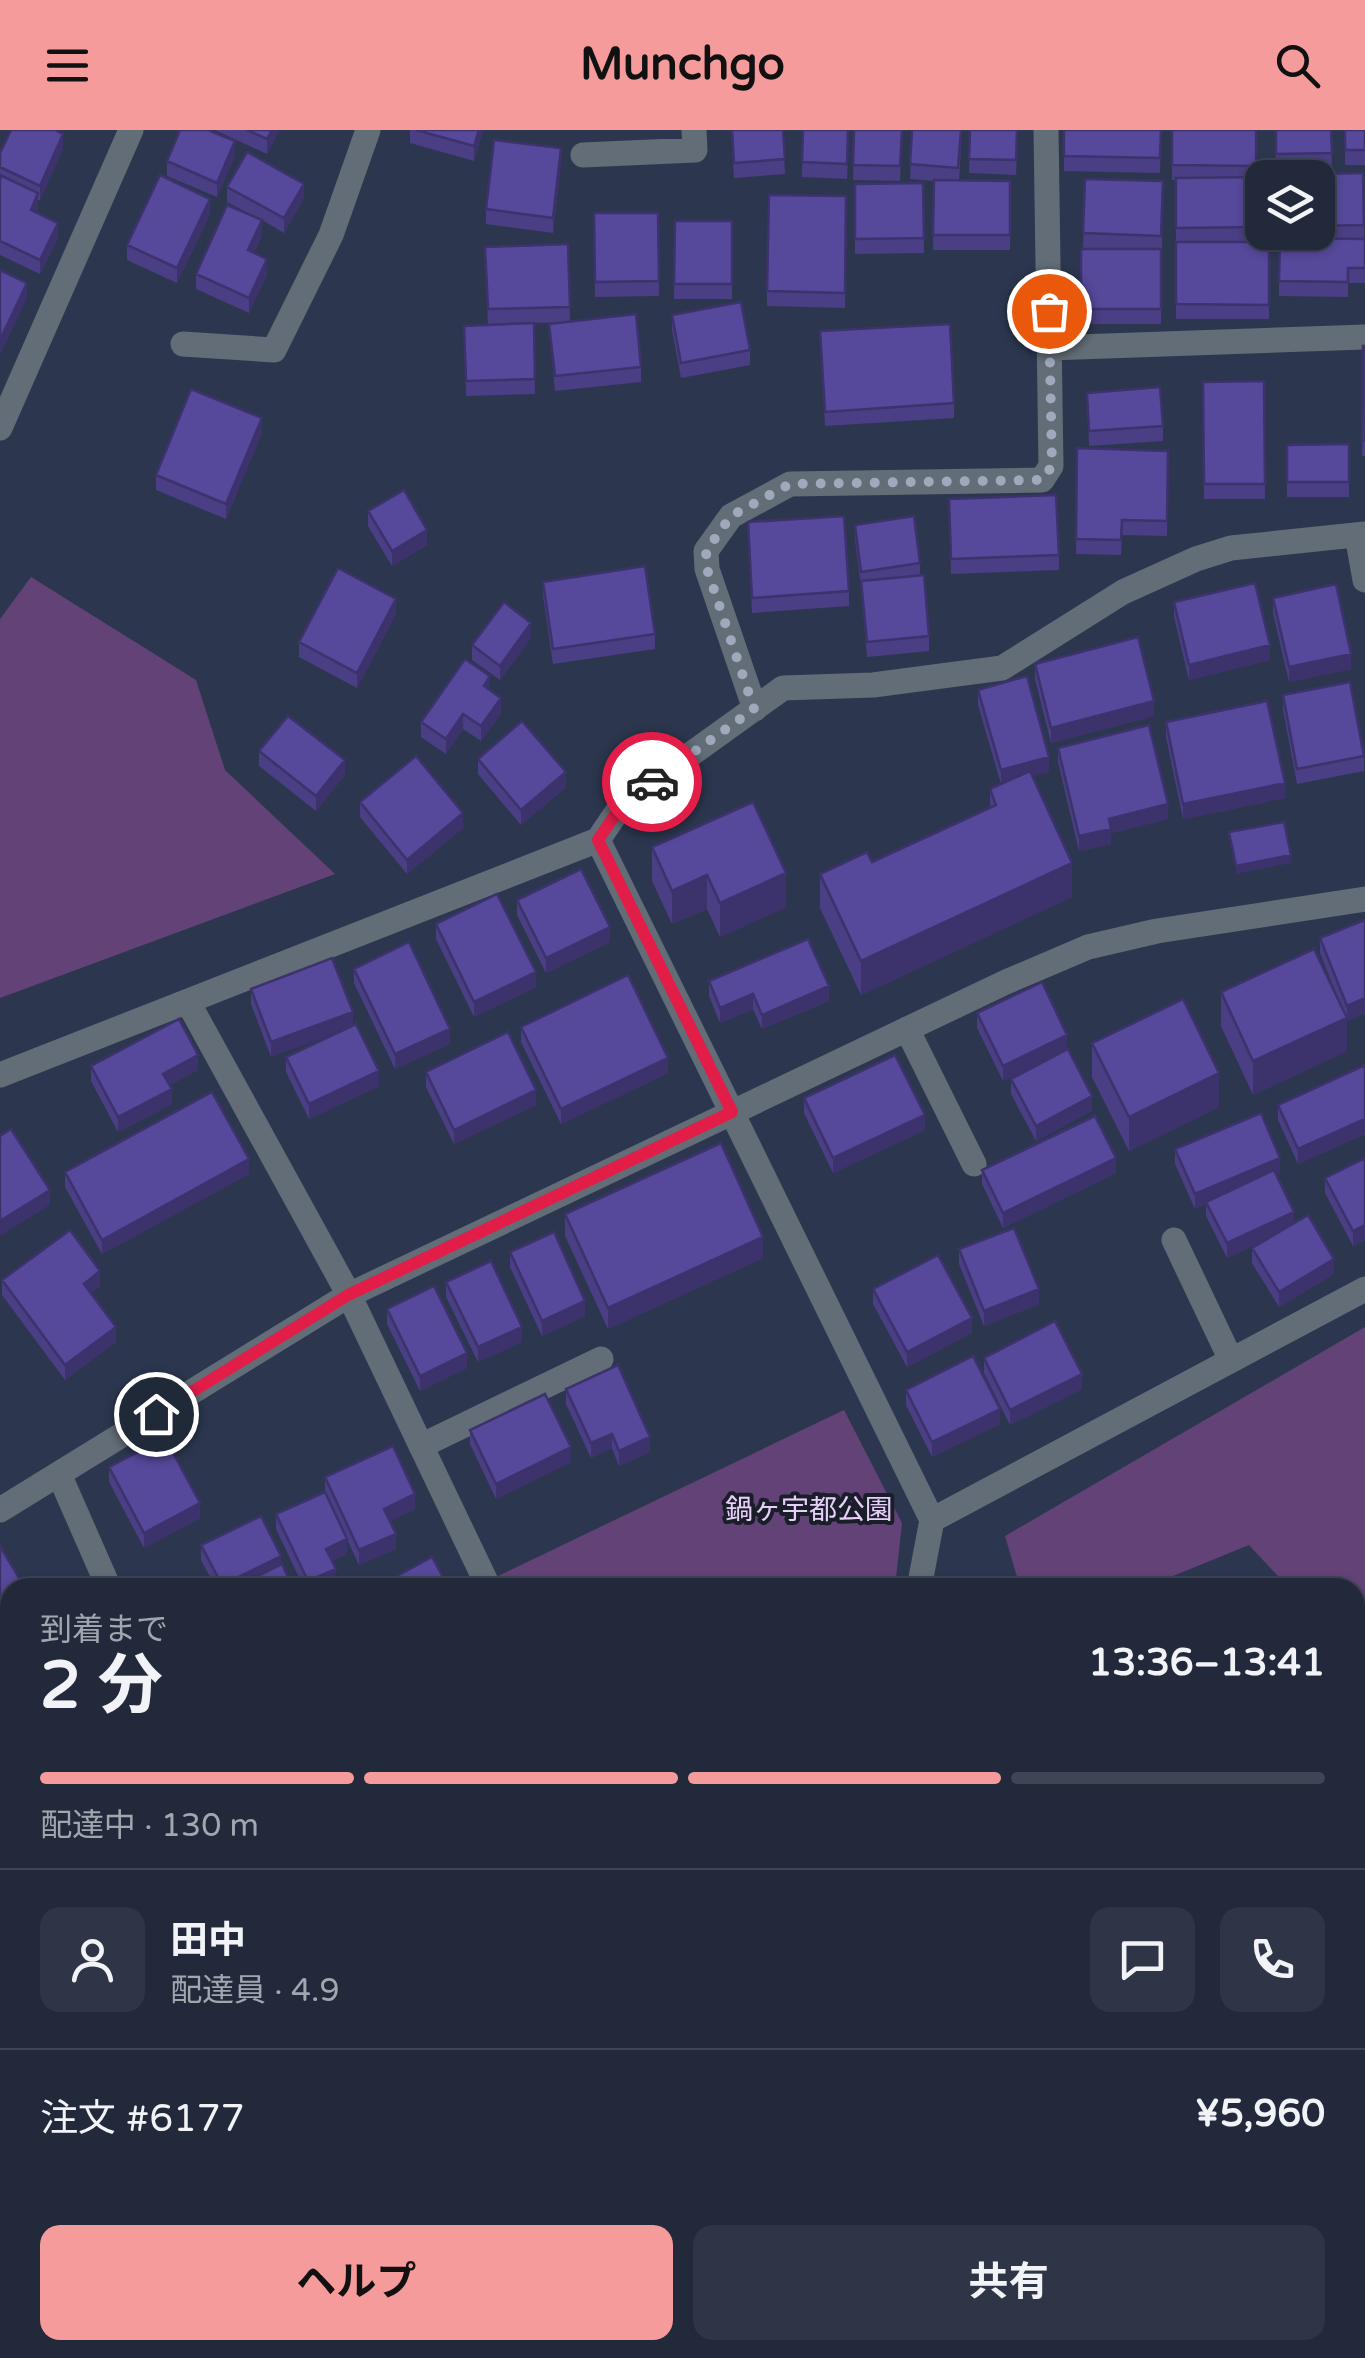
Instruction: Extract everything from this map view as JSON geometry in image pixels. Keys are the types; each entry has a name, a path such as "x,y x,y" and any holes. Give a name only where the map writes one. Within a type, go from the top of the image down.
{"street":[{"path":"0,428 131,130"},
{"path":"183,344 274,350 331,235 368,130"},
{"path":"583,155 695,150 694,130"},
{"path":"754,709 707,569 706,551 731,516 790,484 1042,480 1052,466 1046,130"},
{"path":"1049,348 1365,337"},
{"path":"0,1076 598,840 623,803 784,688 872,685 1002,668 1123,592 1196,558 1231,548 1361,535 1365,580"},
{"path":"598,840 932,1520 920,1578"},
{"path":"0,1510 348,1295 1088,947 1156,931 1365,899"},
{"path":"188,1002 348,1295 484,1578"},
{"path":"907,1029 974,1164"},
{"path":"1174,1240 1231,1360"},
{"path":"932,1520 1365,1289"},
{"path":"421,1446 601,1359"},
{"path":"59,1474 105,1578"}],"green space":[{"path":"31,577 196,680 225,770 335,874 0,998 0,619"},
{"path":"1365,1327 1365,1578 1280,1578 1249,1545 1168,1578 1017,1578 1005,1536"},
{"name":"鍋ヶ宇都公園","path":"844,1410 902,1523 896,1578 498,1576"}],"building":[{"path":"11,130 55,130 63,134 40,186 0,167 0,153"},
{"path":"180,130 208,130 235,141 217,183 167,161"},
{"path":"247,130 272,130 267,139"},
{"path":"416,130 479,130 474,146"},
{"path":"732,130 783,130 785,159 734,163"},
{"path":"803,130 848,130 847,164 802,162"},
{"path":"854,130 902,130 900,166 853,165"},
{"path":"912,130 961,130 958,168 910,164"},
{"path":"970,130 1017,130 1016,160 969,159"},
{"path":"1064,130 1161,130 1160,158 1064,156"},
{"path":"1172,130 1256,130 1256,160 1245,160 1245,166 1172,165"},
{"path":"1276,130 1331,130 1332,153 1276,154"},
{"path":"1345,130 1365,130 1365,150 1345,150"},
{"path":"494,140 561,148 553,218 486,209"},
{"path":"247,152 304,184 284,218 227,187"},
{"path":"1363,173 1364,225 1335,226 1335,174"},
{"path":"0,175 38,193 31,210 58,223 40,260 0,241"},
{"path":"160,175 210,199 177,268 127,245"},
{"path":"1245,177 1245,227 1176,228 1176,178"},
{"path":"1085,179 1163,181 1161,236 1083,233"},
{"path":"934,180 1010,181 1010,235 933,235"},
{"path":"923,183 924,238 855,239 855,184"},
{"path":"769,195 846,196 845,293 767,291"},
{"path":"227,205 262,220 248,250 267,259 249,298 196,274"},
{"path":"594,213 658,213 659,281 595,282"},
{"path":"675,221 732,221 732,284 674,284"},
{"path":"1335,239 1365,239 1365,268 1348,268 1348,282 1279,281 1280,250 1335,250"},
{"path":"1176,242 1245,242 1245,250 1269,250 1269,305 1176,304"},
{"path":"568,244 570,307 488,309 485,247"},
{"path":"1081,249 1161,249 1161,309 1081,309"},
{"path":"0,270 27,283 0,340"},
{"path":"741,302 750,350 681,363 672,315"},
{"path":"636,314 641,367 555,376 549,324"},
{"path":"534,323 535,379 466,381 464,326"},
{"path":"950,324 954,403 825,412 820,331"},
{"path":"1365,346 1365,441 1362,441"},
{"path":"1264,381 1265,484 1204,484 1203,382"},
{"path":"1160,387 1163,426 1089,431 1087,393"},
{"path":"191,389 262,418 226,504 156,475"},
{"path":"1349,444 1349,482 1287,482 1287,445"},
{"path":"1077,448 1168,451 1167,521 1122,520 1121,540 1076,539"},
{"path":"404,490 427,530 392,551 368,511"},
{"path":"1056,495 1059,555 951,559 949,499"},
{"path":"844,516 849,591 752,598 748,522"},
{"path":"914,516 920,563 861,572 855,525"},
{"path":"645,566 655,634 553,649 543,582"},
{"path":"338,568 396,599 357,673 299,642"},
{"path":"924,575 929,636 867,642 861,581"},
{"path":"1255,583 1270,645 1189,665 1174,602"},
{"path":"1336,584 1351,654 1289,667 1273,598"},
{"path":"504,602 531,623 500,666 472,645"},
{"path":"1138,637 1154,701 1051,728 1035,664"},
{"path":"465,659 490,676 484,686 501,698 481,726 463,714 446,739 421,722"},
{"path":"1027,676 1049,757 1001,770 978,690"},
{"path":"1350,682 1364,756 1297,769 1283,695"},
{"path":"1267,701 1285,783 1183,804 1166,722"},
{"path":"288,716 345,760 316,796 259,751"},
{"path":"522,721 566,772 521,810 478,759"},
{"path":"1149,725 1168,804 1109,819 1111,829 1079,836 1058,748"},
{"path":"416,756 463,813 407,860 360,802"},
{"path":"1030,771 1072,863 861,961 820,874 867,852 872,862 996,805 990,789"},
{"path":"753,802 786,873 720,903 707,875 672,891 652,847"},
{"path":"1284,822 1291,855 1236,866 1229,832"},
{"path":"581,869 610,927 546,958 517,900"},
{"path":"497,894 536,972 474,1002 436,924"},
{"path":"1365,920 1365,998 1347,1006 1320,938"},
{"path":"808,939 829,986 762,1015 753,994 720,1008 709,981"},
{"path":"409,942 450,1029 395,1054 354,969"},
{"path":"1314,949 1347,1018 1253,1061 1221,992"},
{"path":"332,958 353,1012 271,1042 251,989"},
{"path":"628,975 668,1058 561,1109 521,1027"},
{"path":"1042,982 1067,1035 1003,1066 977,1013"},
{"path":"1183,999 1219,1073 1129,1117 1092,1043"},
{"path":"179,1019 198,1055 163,1074 172,1089 118,1117 91,1066"},
{"path":"356,1024 379,1071 309,1104 286,1057"},
{"path":"508,1032 536,1090 454,1130 426,1072"},
{"path":"1068,1049 1092,1096 1036,1126 1011,1079"},
{"path":"895,1055 925,1115 833,1158 804,1098"},
{"path":"1365,1065 1365,1119 1298,1149 1278,1105"},
{"path":"212,1092 249,1159 102,1240 65,1172"},
{"path":"1261,1113 1280,1158 1195,1194 1175,1149"},
{"path":"1095,1116 1116,1158 1003,1213 982,1170"},
{"path":"11,1129 50,1190 0,1221 0,1136"},
{"path":"721,1143 763,1237 608,1308 565,1214"},
{"path":"1365,1158 1365,1225 1353,1231 1325,1178"},
{"path":"1274,1170 1294,1212 1227,1243 1206,1202"},
{"path":"1308,1215 1334,1259 1279,1292 1252,1248"},
{"path":"1014,1228 1039,1289 984,1311 959,1249"},
{"path":"70,1230 100,1271 84,1284 116,1327 65,1365 2,1280"},
{"path":"554,1232 585,1301 542,1321 510,1252"},
{"path":"938,1255 972,1318 907,1352 873,1289"},
{"path":"491,1261 522,1327 478,1347 446,1282"},
{"path":"434,1286 467,1353 420,1376 387,1309"},
{"path":"1055,1321 1082,1374 1010,1410 984,1358"},
{"path":"973,1356 1000,1409 932,1442 906,1390"},
{"path":"618,1365 650,1437 619,1451 612,1434 591,1443 566,1389"},
{"path":"545,1394 571,1447 496,1484 470,1430"},
{"path":"165,1438 200,1503 144,1533 109,1467"},
{"path":"393,1446 415,1494 384,1509 396,1534 359,1550 325,1477"},
{"path":"325,1492 347,1539 326,1549 336,1569 307,1578 276,1514"},
{"path":"261,1516 281,1556 236,1578 218,1578 201,1545"},
{"path":"0,1546 19,1578 0,1578"},
{"path":"432,1557 444,1578 393,1578"},
{"path":"282,1564 288,1578 254,1578"}],"way so far":[{"path":"652,782 754,709 707,569 706,551 731,516 790,484 1042,480 1052,466 1049,311"}],"route":[{"path":"156,1414 348,1295 732,1112 598,840 623,803 652,782"}]}
